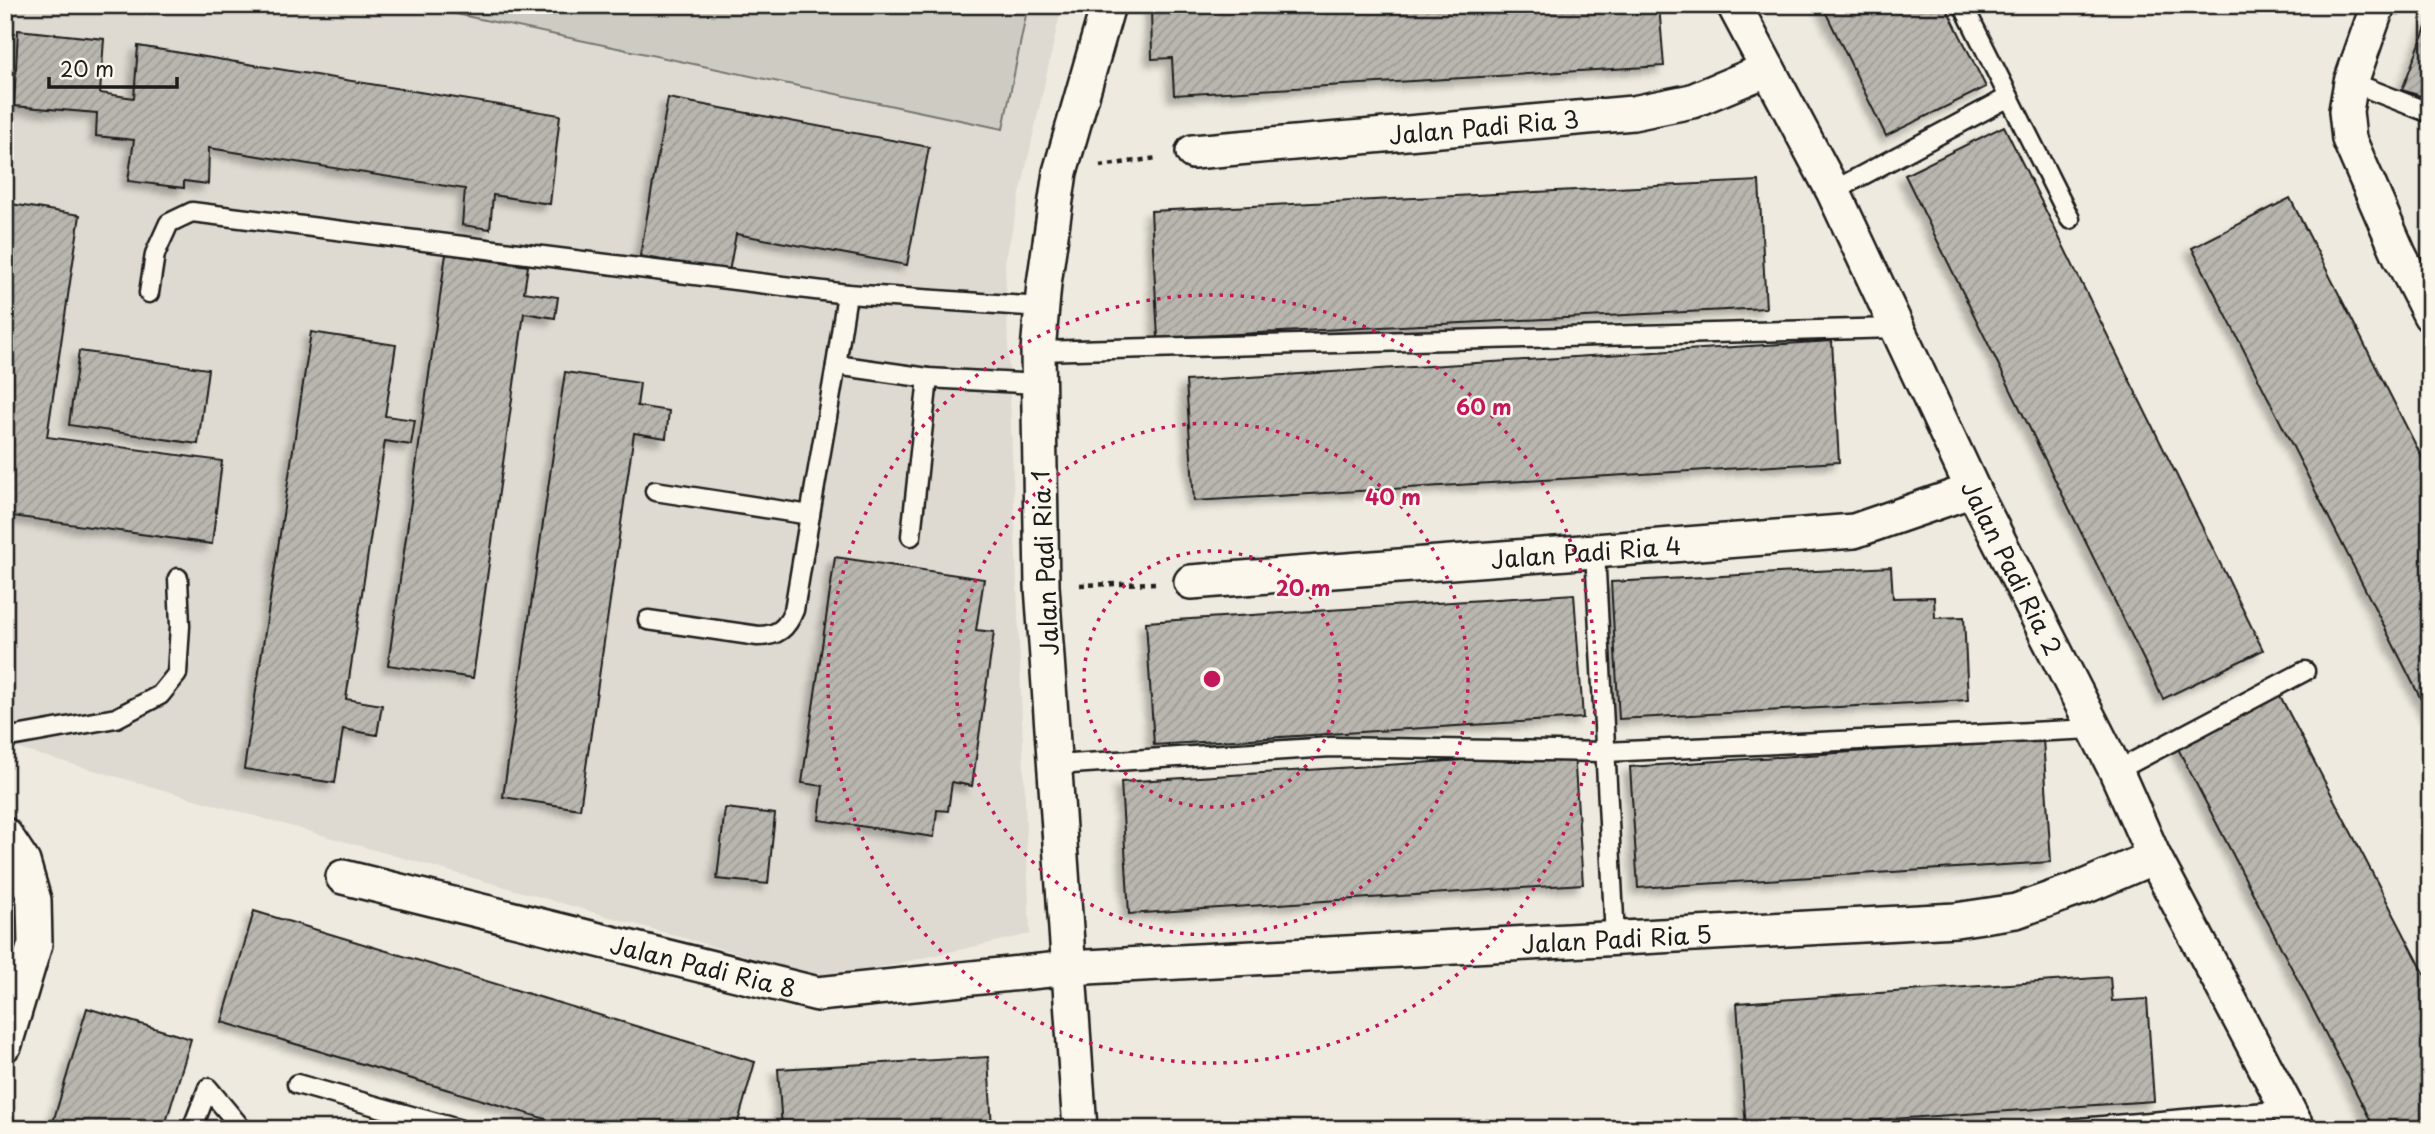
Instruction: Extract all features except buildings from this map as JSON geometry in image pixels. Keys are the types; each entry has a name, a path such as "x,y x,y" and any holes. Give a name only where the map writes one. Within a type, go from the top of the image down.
{"street":[{"name":"Jalan Padi Ria 1","path":"1080,1129 1042,586 1038,351 1060,172 1108,5"},
{"name":"Jalan Padi Ria 2","path":"1734,5 1833,191 1973,490 2116,771 2154,857 2293,1119"},
{"path":"2378,5 2351,82 2346,111 2350,139 2399,254 2430,315"},
{"name":"Jalan Padi Ria 3","path":"1193,152 1633,113 1692,101 1768,69"},
{"name":"Jalan Padi Ria 4","path":"1191,582 1854,531 1973,490"},
{"path":"5,835 23,862 34,900 34,944 5,1044"},
{"name":"Jalan Padi Ria 5","path":"1069,968 1956,920 2016,911 2084,887 2154,857"},
{"name":"Jalan Padi Ria 8","path":"343,877 818,994 1069,968"}],"lane":[{"path":"1963,5 2070,219"},
{"path":"2351,82 2430,113"},
{"path":"1833,191 2009,97"},
{"path":"149,293 155,254 169,223 192,212 847,294 1042,307"},
{"path":"648,620 758,636 771,636 782,631 790,622 847,294"},
{"path":"1038,351 1896,328"},
{"path":"836,365 928,378 1038,384"},
{"path":"911,536 928,378"},
{"path":"655,491 810,515"},
{"path":"1595,552 1615,938"},
{"path":"5,738 116,718 160,695 177,674 180,626 178,578"},
{"path":"2116,771 2305,671"},
{"path":"1056,765 1331,747 1605,752 2094,729"},
{"path":"296,1084 458,1129"},
{"path":"192,1129 208,1088 242,1129"},
{"path":"2068,1129 2293,1119"}],"path":[{"path":"1060,172 1193,152"},
{"path":"1042,586 1191,582"}],"shaded area":[{"path":"5,5 1062,5 1005,262 1030,934 828,979 5,745"},
{"path":"413,5 1028,5 1003,129"}]}
